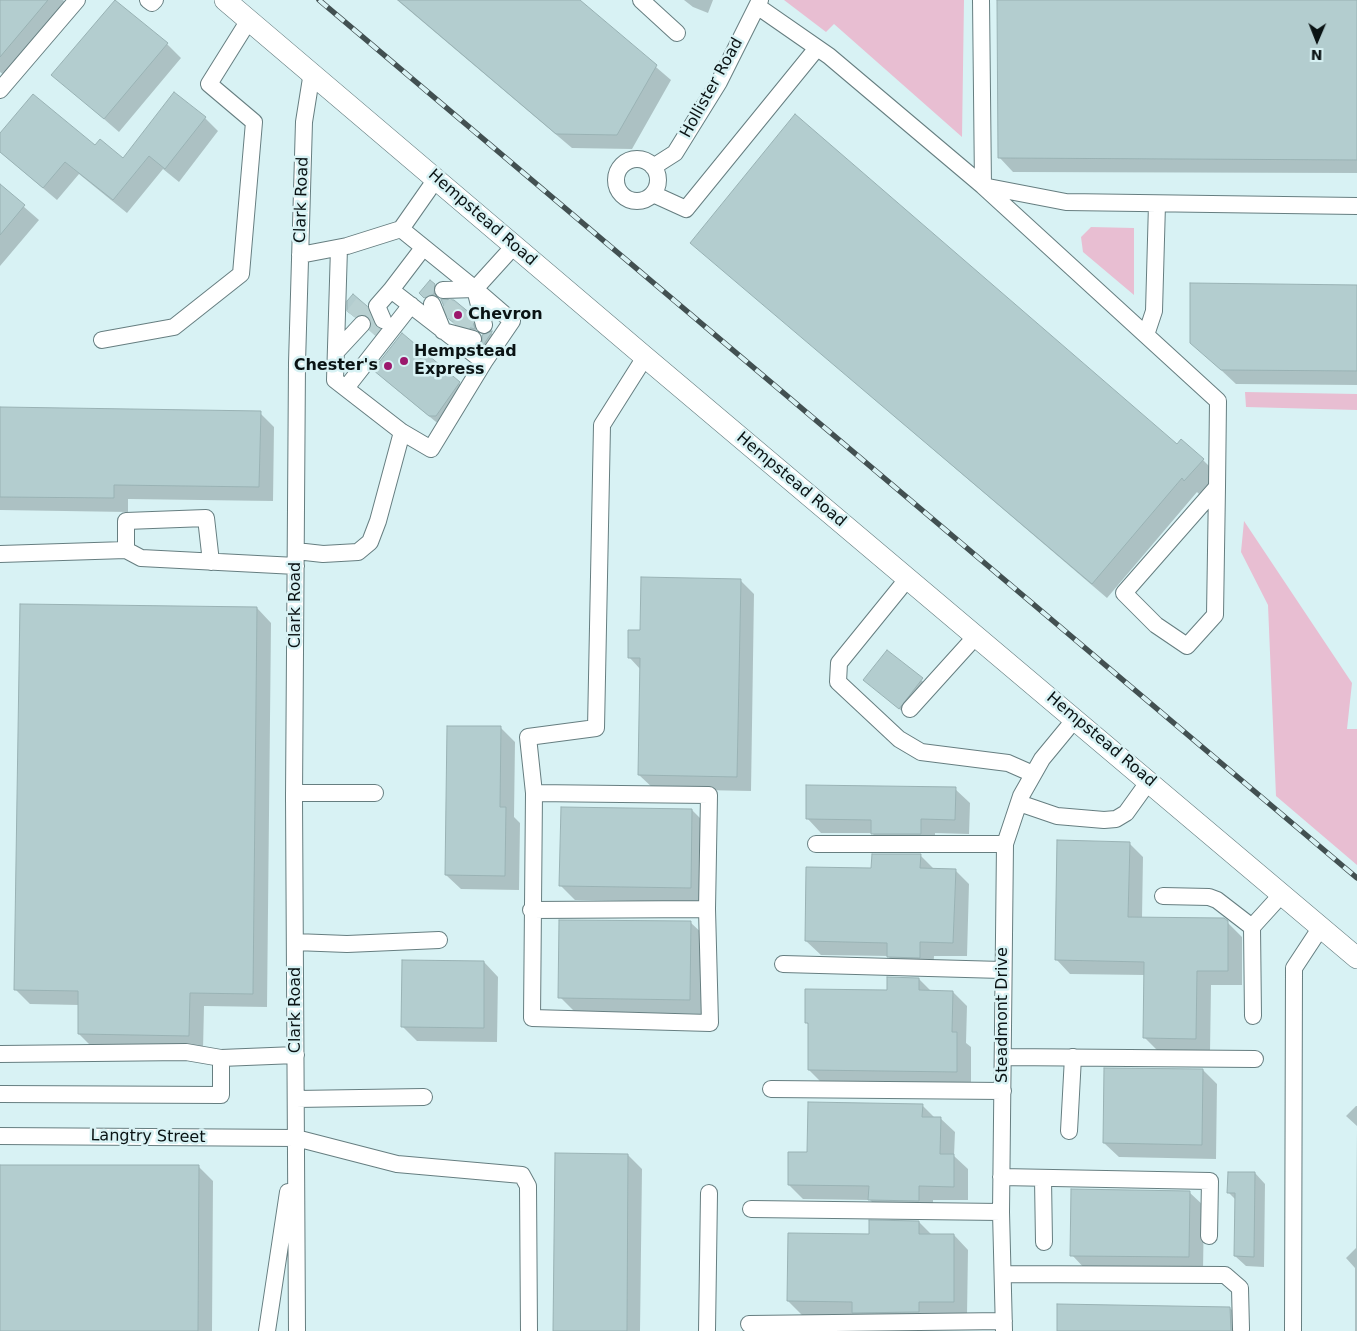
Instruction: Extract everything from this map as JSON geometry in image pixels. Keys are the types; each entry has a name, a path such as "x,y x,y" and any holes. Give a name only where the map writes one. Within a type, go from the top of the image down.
{"main road":[{"name":"Hempstead Road","path":"226,0 644,357 1357,958"}],"street":[{"path":"0,90 77,0"},
{"path":"148,0 152,3 155,0"},
{"path":"641,0 677,34"},
{"path":"981,0 983,186"},
{"path":"758,3 818,48 983,186 1218,401 1217,487 1215,615 1187,646 1156,625 1124,592 1217,487"},
{"name":"Hollister Road","path":"654,167 675,153 719,82 758,3"},
{"path":"102,340 174,327 241,274 254,122 209,84 249,20"},
{"path":"653,194 686,209 818,48"},
{"name":"Clark Road","path":"297,1331 294,793 296,559 300,255 304,122 312,72"},
{"path":"642,160 654,167 658,180 653,194 648,199 633,201 621,194 616,182 619,169 629,161 642,160"},
{"path":"300,255 339,248 401,229 436,179"},
{"path":"983,186 1066,202 1357,206"},
{"path":"1146,335 1154,311 1157,204"},
{"path":"339,248 335,380 402,432 431,450 484,362 512,321 401,229"},
{"path":"457,302 475,289 514,246"},
{"path":"374,310 423,248"},
{"path":"443,290 475,289"},
{"path":"471,314 475,289"},
{"path":"475,289 484,325"},
{"path":"391,290 410,305 473,339"},
{"path":"432,304 444,323 484,362"},
{"path":"346,388 410,305"},
{"path":"444,323 459,328"},
{"path":"336,352 361,326"},
{"path":"534,793 709,795 707,909 710,1023 532,1018 531,910 534,793 528,737 596,728 602,425 644,357"},
{"path":"0,554 126,550 141,558 210,562 296,559 323,554 358,552 370,542 378,521 402,432"},
{"path":"126,550 126,521 206,518 210,562"},
{"path":"908,578 840,663 838,682 899,740 921,752 1008,763 1034,774"},
{"path":"910,709 976,636"},
{"name":"Steadmont Drive","path":"1004,1326 1001,1177 1005,844 1019,803 1034,774 1054,743 1075,719"},
{"path":"1019,803 1057,816 1104,820 1116,819 1126,813 1149,781"},
{"path":"294,793 375,793"},
{"path":"816,844 1005,844"},
{"path":"1253,1016 1252,927 1282,894"},
{"path":"1163,896 1209,897 1217,900 1252,927"},
{"path":"531,910 707,909"},
{"path":"1294,1331 1294,968 1321,927"},
{"path":"295,942 347,944 439,940"},
{"path":"783,964 1002,970"},
{"path":"0,1054 186,1052 221,1058 296,1055"},
{"path":"1003,1057 1255,1059"},
{"path":"1069,1131 1073,1057"},
{"path":"0,1094 221,1095 221,1058"},
{"path":"771,1089 1003,1092"},
{"path":"296,1100 424,1097"},
{"name":"Langtry Street","path":"0,1136 296,1138 397,1164 522,1175 528,1186 528,1331"},
{"name":"Clark Road","path":"267,1331 296,1138"},
{"path":"1001,1177 1210,1181 1209,1236"},
{"path":"1044,1179 1044,1242"},
{"path":"707,1331 709,1193"},
{"path":"751,1209 1001,1212"},
{"path":"1003,1274 1225,1275 1240,1288 1241,1329"},
{"path":"749,1324 1004,1326"}],"shaded area":[{"path":"784,0 964,0 962,137 834,24 826,32"},
{"path":"1091,227 1134,228 1134,295 1083,252 1081,237"},
{"path":"1245,392 1357,394 1357,410 1246,407"},
{"path":"1244,521 1352,683 1347,729 1357,729 1357,865 1276,796 1268,605 1241,552"}],"building":[{"path":"0,0 48,0 0,57"},
{"path":"115,0 168,43 104,119 51,75"},
{"path":"398,0 580,0 657,65 617,135 556,134"},
{"path":"997,0 1357,0 1357,160 998,158"},
{"path":"174,92 206,117 165,169 149,156 113,200 65,162 43,188 0,152 0,133 33,94 95,145 100,139 123,158"},
{"path":"795,114 1177,444 1181,439 1204,459 1184,481 1182,478 1092,584 690,243"},
{"path":"0,184 25,205 0,235"},
{"path":"430,280 435,284 434,294 424,298 419,293"},
{"path":"1190,283 1357,285 1357,371 1221,370 1190,343"},
{"path":"353,294 367,306 374,324 379,329 375,335 370,330 372,322 368,316 360,314 355,317 347,311 347,301"},
{"path":"441,299 454,300 471,314 475,329 455,324 449,319"},
{"path":"492,332 482,347 482,335"},
{"path":"402,333 460,382 436,416 429,416 373,370"},
{"path":"0,407 261,411 259,487 114,485 114,498 0,497"},
{"path":"641,577 741,579 737,777 638,775 640,658 628,658 628,630 640,630"},
{"path":"20,604 257,607 253,994 190,993 189,1036 78,1034 78,991 14,990"},
{"path":"887,650 923,678 899,709 863,680"},
{"path":"447,726 501,726 500,807 506,807 505,876 445,875"},
{"path":"806,785 956,787 955,820 921,819 921,834 871,834 871,820 806,819"},
{"path":"561,807 692,809 691,888 559,886"},
{"path":"1057,840 1130,842 1128,917 1224,918 1228,921 1228,971 1197,971 1196,1039 1143,1038 1144,962 1055,960"},
{"path":"872,854 921,854 920,868 956,869 953,943 920,942 920,958 887,957 887,943 805,941 806,867 871,868"},
{"path":"559,920 691,921 690,1000 558,998"},
{"path":"402,960 484,961 484,1028 401,1027"},
{"path":"887,977 919,978 919,990 953,991 952,1032 957,1032 957,1072 808,1070 808,1023 805,1023 805,989 887,990"},
{"path":"1104,1068 1203,1069 1202,1145 1103,1143"},
{"path":"808,1102 923,1104 922,1117 941,1117 940,1154 954,1154 954,1187 919,1186 919,1201 868,1200 869,1186 788,1185 788,1152 807,1152"},
{"path":"555,1153 628,1154 627,1331 553,1331"},
{"path":"0,1165 199,1165 198,1331 0,1331"},
{"path":"1228,1172 1255,1172 1254,1257 1234,1256 1235,1193 1227,1193"},
{"path":"1071,1189 1190,1191 1189,1257 1070,1256"},
{"path":"869,1220 919,1221 919,1234 954,1234 954,1302 919,1302 919,1312 852,1313 852,1302 787,1301 788,1233 869,1234"},
{"path":"1057,1304 1230,1307 1231,1331 1057,1331"}],"tunnel":[{"path":"446,316 457,302"},
{"path":"353,316 363,303"},
{"path":"362,324 373,311"},
{"path":"459,328 471,314"},
{"path":"372,333 383,320"}],"railway":[{"path":"319,0 1357,878"}],"place":[{"name":"Chevron","path":"458,315"},
{"name":"Hempstead Express","path":"404,361"},
{"name":"Chester's","path":"388,366"}]}
